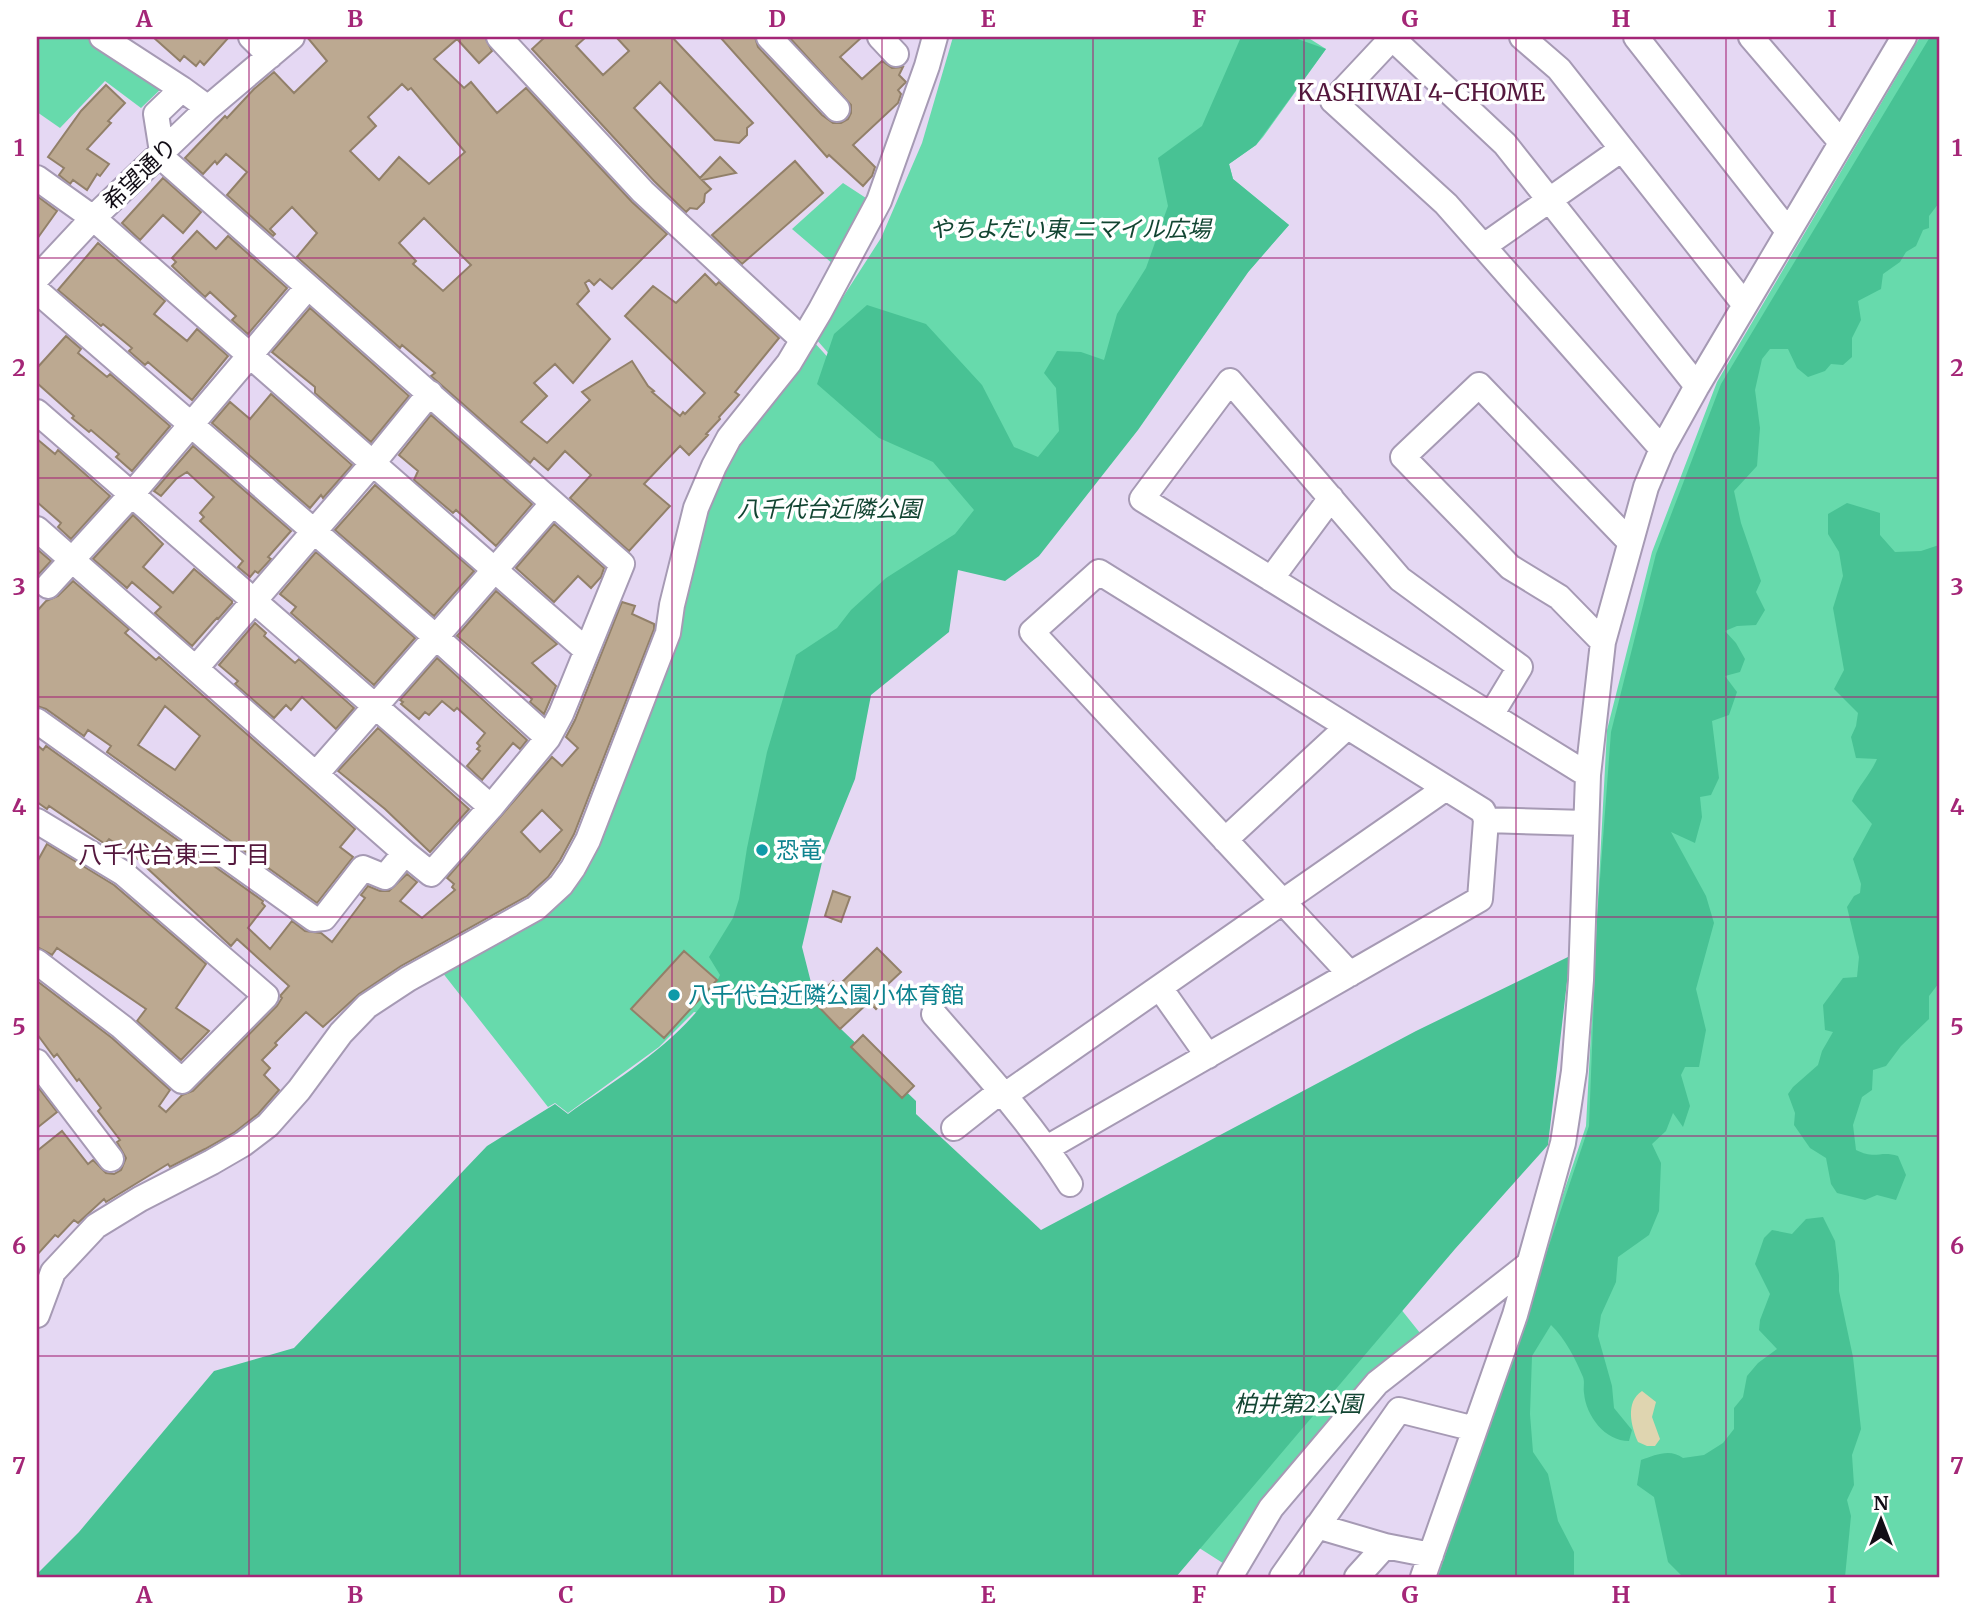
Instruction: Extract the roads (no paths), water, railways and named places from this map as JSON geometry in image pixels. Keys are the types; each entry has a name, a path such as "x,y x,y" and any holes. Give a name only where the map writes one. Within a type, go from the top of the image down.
{"street":[{"path":"102,37 208,108"},
{"path":"251,37 270,55"},
{"name":"希望通り","path":"37,278 93,218 208,108 292,37"},
{"path":"499,37 643,192 803,340"},
{"path":"769,37 837,109"},
{"path":"37,1315 45,1277 96,1226 140,1199 243,1144 268,1125 299,1090 341,1033 367,1006 408,979 536,908 561,885 573,868 587,840 668,634 672,605 696,508 714,466 729,438 789,363 879,201 935,37"},
{"path":"1662,449 1446,204 1333,100 1392,37 1505,144 1697,386"},
{"path":"1522,37 1559,69 1745,305"},
{"path":"1636,37 1788,231"},
{"path":"1751,37 1840,141"},
{"path":"1317,1526 1384,1546 1427,1566 1515,1315 1563,1143 1574,1071 1581,980 1588,775 1604,642 1646,487 1662,449 1697,386 1904,37"},
{"path":"37,529 431,874 548,738 622,564 160,154 156,114 182,89"},
{"path":"1484,246 1622,149"},
{"path":"37,178 93,218 586,650"},
{"path":"48,586 132,494 308,287"},
{"path":"37,291 437,638 548,738"},
{"path":"1491,716 1520,667 1400,579 1230,381 1142,499 1491,716 1588,775"},
{"path":"1604,642 1559,597 1510,567 1404,457 1479,386 1630,542"},
{"path":"196,668 430,393"},
{"path":"37,412 491,807"},
{"path":"1271,579 1331,498"},
{"path":"316,774 553,503"},
{"path":"1047,1148 1480,900 1486,820 1483,811 1099,572 1032,632 1350,974"},
{"path":"37,721 314,919 324,918 363,868 385,877 405,853"},
{"path":"1226,840 1347,727"},
{"path":"954,1128 992,1098 1005,1095 1446,788"},
{"path":"1486,820 1586,823"},
{"path":"37,962 122,1027 182,1081 266,996 123,873 41,832"},
{"path":"1160,988 1209,1056"},
{"path":"934,1014 1005,1095 1047,1148 1070,1184"},
{"path":"37,1062 111,1159"},
{"path":"1230,1577 1271,1508 1377,1383 1529,1264"},
{"path":"1282,1577 1399,1410 1475,1429"},
{"path":"1357,1577 1384,1546"}],"place":[{"name":"恐竜","path":"762,850"},
{"name":"八千代台近隣公園小体育館","path":"674,995"}],"district":[{"name":"KASHIWAI 4-CHOME","path":"1421,93"},
{"name":"八千代台東三丁目","path":"174,855"}],"park label":[{"name":"やちよだい東 ニマイル広場","path":"1070,229"},
{"name":"八千代台近隣公園","path":"829,509"},
{"name":"柏井第2公園","path":"1298,1404"}]}
